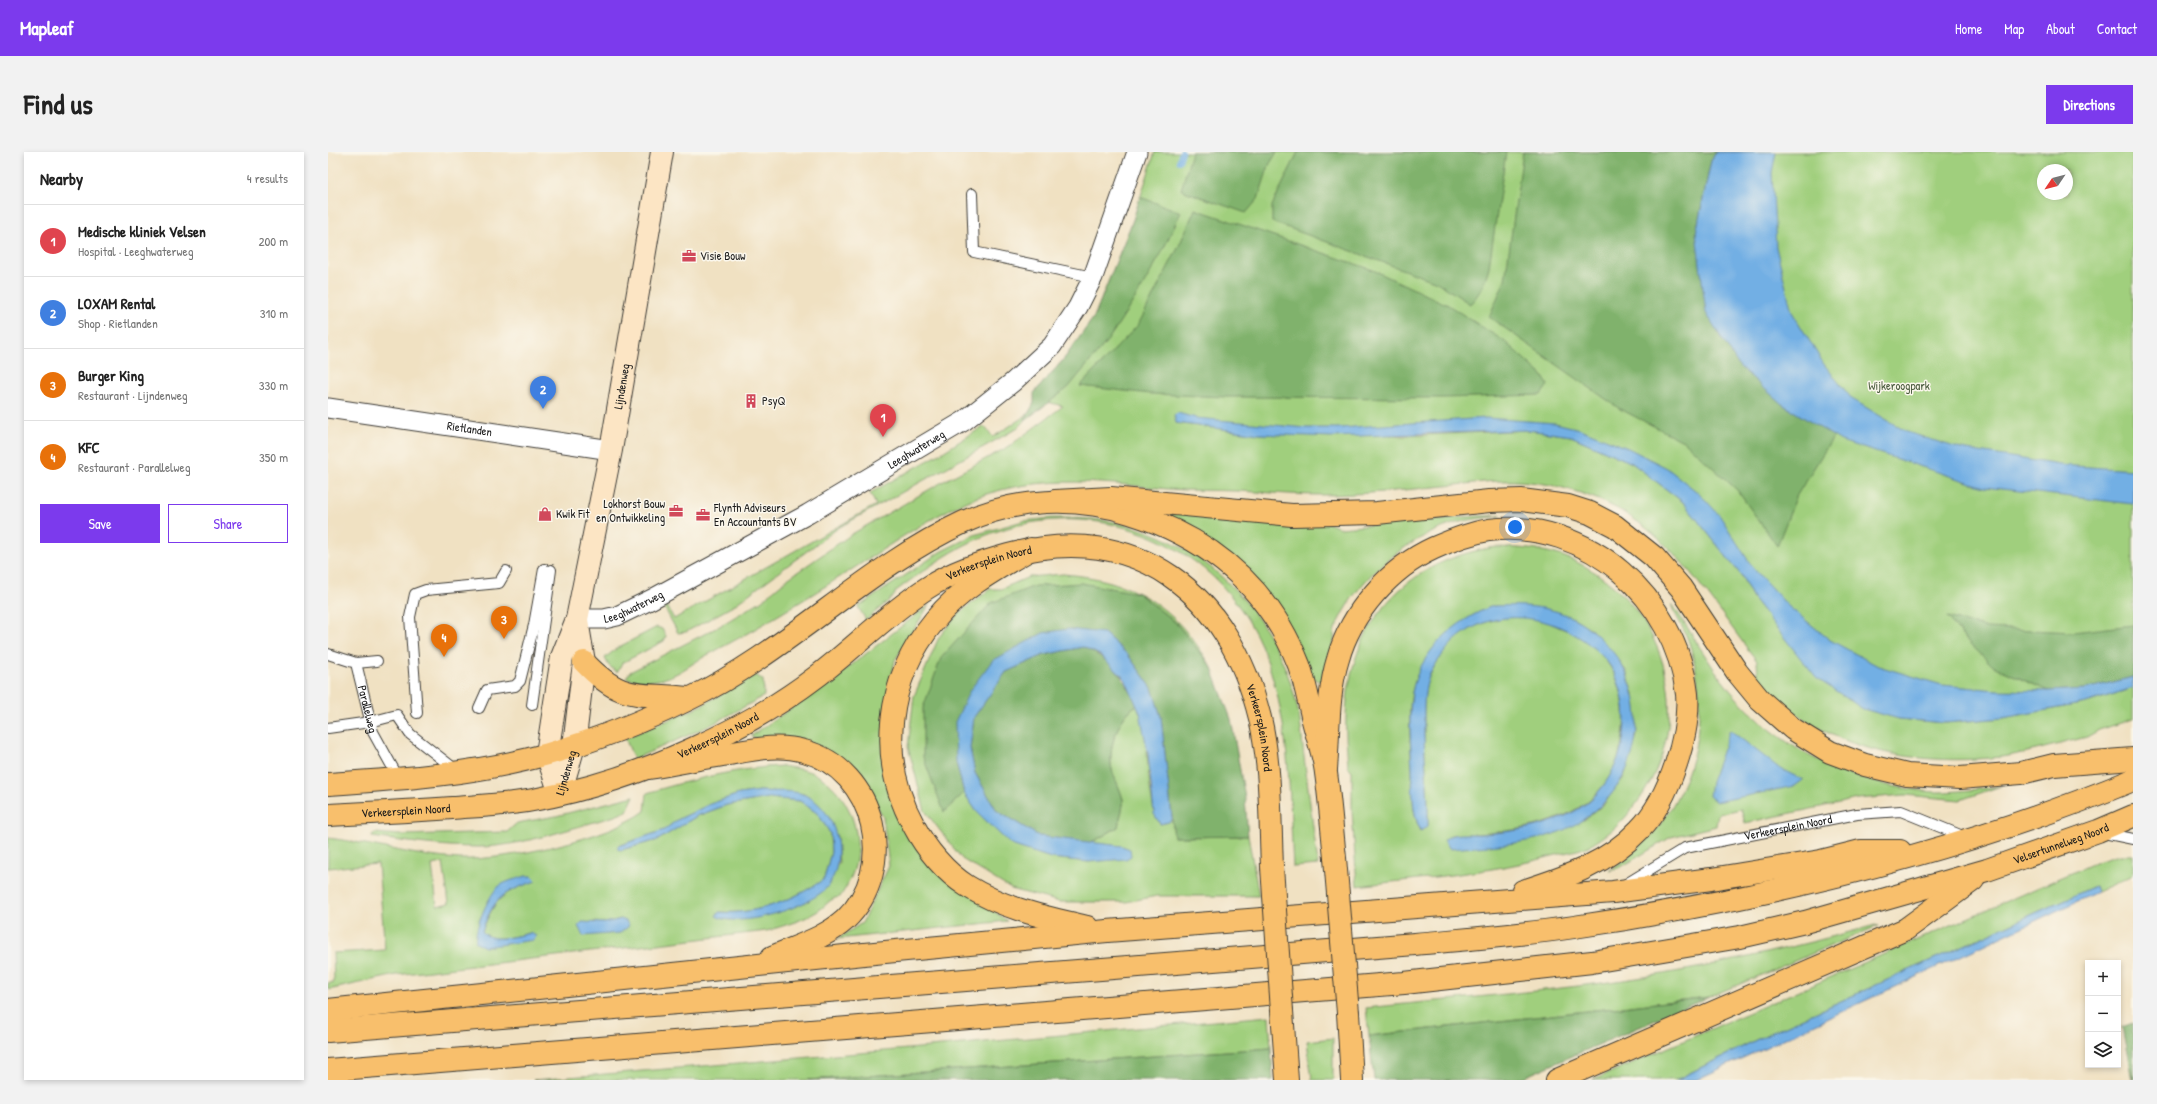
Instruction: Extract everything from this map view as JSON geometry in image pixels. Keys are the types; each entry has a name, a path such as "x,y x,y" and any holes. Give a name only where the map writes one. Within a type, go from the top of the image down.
{"main road":[{"path":"328,784 399,779 458,772 547,754 574,746 625,727 691,698 717,684 777,645 900,559 931,539 966,521 996,510 1027,503 1111,498 1292,516 1377,513 1489,501 1521,500 1568,506 1590,513 1615,526 1654,556 1681,588 1737,672 1760,700 1793,729 1830,752 1865,765 1907,775 1960,778 2021,773 2054,765 2133,759"},
{"path":"1055,501 1109,506 1157,521 1184,533 1203,545 1237,572 1269,610 1293,652 1308,694 1326,769 1348,1013 1352,1080"},
{"path":"1326,769 1331,695 1335,671 1342,645 1361,611 1402,567 1424,552 1446,542 1473,533 1491,530 1541,532 1571,540 1593,550 1613,564 1642,591 1664,623 1678,656 1687,696 1685,730 1671,778 1659,805 1639,830 1601,861 1578,872 1493,901"},
{"name":"Verkeersplein Noord","path":"328,815 500,805 560,794 649,768 713,740 776,704 813,679 927,588 971,565 1031,549 1067,545 1101,549 1128,555 1157,566 1174,578 1191,592 1212,615 1229,638 1241,663 1260,719 1266,753 1272,867 1287,1080"},
{"path":"1031,549 976,581 947,607 924,634 914,650 897,690 890,730 892,766 900,798 918,834 942,864 966,885 988,898 1017,910 1107,931"},
{"path":"584,662 608,684 625,692 638,695 691,698"},
{"path":"649,768 762,748 784,746 805,751 828,760 846,775 861,794 871,817 876,839 874,864 867,888 855,907 845,919 828,933 753,965"},
{"path":"328,1031 1415,944 1565,928 1727,902 1828,879 1971,839 2056,810 2133,780"},
{"name":"Velsertunnelweg Noord","path":"1987,870 2098,831 2133,816"},
{"path":"328,1010 753,965 1107,931 1613,892 1822,861 1861,851 1929,851"},
{"path":"328,1070 1404,983 1592,962 1740,937 1797,924 1987,870"},
{"path":"1557,1080 1906,929 1987,870"}],"street":[{"name":"Lijndenweg","path":"560,794 547,754 562,657 577,619 611,450 662,152"},
{"name":"Leeghwaterweg","path":"577,619 611,618 652,599 808,514 964,420 1013,382 1052,346 1078,307 1093,277 1137,152"},
{"name":"Rietlanden","path":"328,408 611,450"},
{"name":"Lijndenweg","path":"560,794 574,746 584,662 577,619"}],"lane":[{"path":"972,194 974,252 1093,277"},
{"path":"479,708 487,690 515,686 520,681 548,570 532,705"},
{"path":"417,714 410,617 415,594 426,590 500,583 506,571"},
{"path":"328,654 356,663 377,661"},
{"name":"Parallelweg","path":"356,663 373,732 399,779"},
{"path":"328,728 370,722 397,716 410,734 458,772"},
{"name":"Verkeersplein Noord","path":"1613,892 1685,848 1857,814 1901,811 1971,839"},
{"path":"2098,831 2133,839"}],"green space":[{"name":"Wijkeroogpark","path":"1155,152 2133,152 2133,684 1995,708 1828,660 1703,514 1645,465 1591,440 1538,426 1333,432 1176,423 1259,434 1405,436 1528,430 1571,436 1632,463 1683,502 1741,575 1753,598 1788,642 1899,719 1945,723 2003,718 2086,703 2133,688 2133,719 2099,730 2087,737 2022,753 1977,759 1929,759 1905,756 1882,752 1837,737 1815,726 1792,710 1758,677 1757,661 1708,594 1672,552 1652,533 1630,517 1595,498 1550,485 1515,481 1335,495 1177,490 1089,482 1064,482 1014,487 988,493 937,516 912,530 752,631 670,677 654,681 640,681 626,678 630,672 718,627 761,601 786,580 852,534 944,481 1008,447 1063,406 1051,403 1034,393 1064,359 1094,317 1133,220"},
{"path":"1192,152 1277,152 1269,165 1258,199 1246,213 1181,190"},
{"path":"1298,152 1506,152 1489,267 1482,287 1474,300 1470,304 1437,282 1272,222 1272,206"},
{"path":"1523,152 1716,152 1711,161 1696,233 1782,404 1834,436 1797,495 1777,546 1737,490 1685,442 1620,409 1489,317 1505,280"},
{"path":"1140,197 1181,212 1161,254 1141,289 1108,340 1068,388 1024,421 1034,403 1034,393 1064,359 1094,317 1133,220"},
{"path":"1195,209 1373,270 1448,305 1504,341 1542,375 1548,385 1541,395 1443,398 1226,397 1151,394 1080,386 1138,325 1179,246"},
{"path":"1028,414 1024,421 1016,429 838,528 733,606 686,632 678,633 664,607 667,606 674,619 876,505 870,493 938,455 984,426 993,437"},
{"path":"1164,510 1328,523 1340,528 1478,516 1501,516 1465,521 1434,531 1416,541 1382,564 1355,594 1334,630 1334,641 1321,682 1309,677 1279,609 1161,514"},
{"path":"1052,518 1109,521 1143,530 1176,544 1205,563 1231,585 1253,612 1272,641 1287,672 1297,706 1318,865 1293,867 1287,754 1283,726 1271,672 1261,645 1241,610 1216,580 1187,556 1154,538 1117,526 1079,520 1040,521 1001,530 959,548 933,564 896,591 894,596 866,620 858,607 940,552 974,535 1023,521"},
{"path":"1497,547 1552,553 1570,559 1601,577 1627,600 1647,627 1661,658 1668,691 1668,725 1661,759 1645,791 1630,812 1613,830 1588,846 1578,850 1532,861 1482,871 1357,886 1352,812 1352,771 1348,766 1346,723 1349,683 1358,653 1371,626 1388,602 1410,582 1435,566 1464,554","holes":["1493,606 1511,606 1574,618 1591,629 1606,644 1626,671 1634,694 1637,735 1624,777 1604,804 1584,820 1450,849 1450,835 1506,831 1533,826 1559,818 1582,805 1601,788 1615,765 1623,736 1624,715 1622,695 1619,685 1604,658 1595,648 1584,640 1547,622 1528,617 1492,620 1470,629 1460,635 1446,649 1435,665 1427,683 1424,699 1424,729 1428,825 1421,831 1413,802 1410,731 1412,692 1417,677 1432,651 1453,629 1465,620"]},
{"path":"1063,574 1111,582 1138,593 941,658 944,811 964,793 977,812 1012,845 1051,858 1089,862 1122,846 1091,843 1118,827 1123,806 1123,799 1112,770 1111,753 1119,725 1130,710 1137,705 1145,734 1151,798 1160,824 1169,822 1172,818 1174,837 1248,836 1259,896 1157,896 1126,902 1060,902 1011,889 962,859 925,811 908,747 914,696 939,637 958,614 990,589 1001,589 1029,577"},
{"path":"1081,583 1138,593 1176,623 1211,666 1231,719 1245,798 1248,836 1174,837 1161,717 1152,688 1128,655 1104,633 992,661 956,762 964,793 944,812 923,757 923,708 941,658 991,603 1035,586"},
{"path":"1138,593 1150,599 1167,612 1182,627 1197,645 1211,666 1176,623"},
{"path":"1672,604 1721,679 1747,709 1767,727 1810,756 1834,768 1859,777 1910,789 1945,792 2001,786 1960,800 1905,795 1858,799 1745,823 1741,809 1718,814 1716,826 1671,837 1621,867 1609,871 1645,842 1669,811 1689,769 1695,746 1699,723 1697,676 1689,643 1673,610"},
{"path":"929,605 895,660 885,712 891,783 964,888 1007,921 837,939 862,923 889,866 883,817 866,786 751,736 836,677"},
{"path":"1947,617 1987,628 2073,632 2133,625 2133,677 2086,689 2048,691 1993,666 1965,639"},
{"path":"657,627 662,629 666,636 664,641 622,663 617,672 609,666 605,658 617,648"},
{"path":"1083,647 1102,658 1116,670 1127,686 1137,705 1130,710 1119,725 1111,753 1112,770 1123,800 1118,827 1091,843 1039,836 997,811 975,773 970,748 974,717 1006,672 1044,655"},
{"path":"756,675 763,680 764,696 709,726 634,759 625,738 695,709"},
{"path":"782,766 815,774 826,781 843,800 854,823 857,848 854,871 850,880 840,897 832,900 810,916 767,931 396,975 328,990 328,983 334,982 333,953 385,950 378,864 328,868 328,838 443,858 479,859 529,852 583,839 629,821 645,811 647,793 714,775 765,767","holes":["760,791 804,794 828,816 837,837 839,863 809,901 772,914 729,920 720,912 748,911 775,904 812,887 824,879 831,852 830,833 818,814 800,801 769,798 727,805 697,816 658,840 621,850 618,846 664,830 677,820 710,804 739,794","443,863 449,903 437,906 432,865","526,876 532,877 535,881 515,889 501,898 496,903 482,931 486,935 497,938 530,933 485,947 479,920 487,906","621,919 620,933 587,935 593,922 605,923"]},
{"path":"634,796 627,811 615,816 547,836 512,844 479,847 452,846 372,837 375,833 401,835 507,832 517,823 556,816"},
{"path":"2119,855 2133,855 2133,875 2097,892 2095,886 1768,1034 1676,1080 1593,1080 2097,862"},
{"path":"1875,925 1878,926 1709,997 1369,1036 1366,1008 1537,991 1665,974 1770,952"},
{"path":"1709,997 1517,1080 1374,1080 1369,1036"},
{"path":"1269,1016 1271,1048 808,1080 533,1080 908,1049"},
{"path":"2133,1023 2133,1080 2132,1080 2122,1027"},
{"path":"1333,1038 1333,1080 1312,1080 1307,1041"},
{"path":"1271,1048 1273,1080 808,1080"}],"water":[{"path":"1716,152 1776,152 1772,173 1776,247 1792,312 1823,363 1852,399 1907,432 1961,449 2060,465 2133,470 2133,504 1984,487 1841,441 1782,404 1739,366 1706,313 1696,233 1711,161"},
{"path":"1178,413 1196,418 1307,428 1339,428 1486,418 1555,423 1580,429 1628,448 1667,468 1701,495 1720,516 1753,568 1788,606 1830,640 1878,666 1942,685 1997,690 2048,691 2086,689 2133,677 2133,688 2086,703 2003,718 1945,723 1899,719 1863,709 1816,678 1753,598 1741,575 1683,502 1632,463 1571,436 1528,430 1332,437 1259,434 1176,423 1174,415"},
{"path":"1493,606 1524,606 1553,610 1577,620 1595,633 1619,660 1630,683 1636,708 1636,733 1631,758 1621,781 1605,802 1584,819 1569,828 1537,839 1502,845 1450,849 1444,840 1452,835 1498,833 1530,827 1562,818 1576,810 1589,801 1600,790 1613,771 1619,757 1624,735 1625,714 1619,683 1609,664 1585,641 1565,629 1544,622 1522,618 1500,619 1479,625 1460,636 1443,654 1428,679 1424,706 1424,730 1428,825 1421,831 1416,817 1413,801 1410,731 1412,693 1416,678 1422,664 1441,639 1465,620"},
{"path":"1068,629 1104,633 1128,655 1152,688 1161,717 1172,818 1169,822 1160,824 1154,814 1148,754 1140,713 1125,679 1100,655 1083,647 1044,655 1006,672 974,717 970,748 975,773 997,811 1039,836 1122,846 1130,849 1131,856 1126,859 1089,862 1051,858 1011,845 977,812 964,793 956,762 955,722 970,690 992,661 1043,633"},
{"path":"1730,730 1779,768 1803,780 1795,786 1716,802 1709,796 1711,782"},
{"path":"760,791 788,791 805,795 816,802 825,811 832,823 836,835 838,849 837,862 834,875 828,886 820,894 792,908 775,914 740,920 726,920 716,916 719,912 747,911 774,904 812,887 824,879 831,852 830,833 818,814 800,801 769,798 727,805 697,816 658,840 621,850 617,849 618,846 664,830 677,820 710,804 739,794"},
{"path":"531,876 536,881 515,889 501,897 491,910 482,931 486,935 497,938 530,933 536,936 534,940 485,947 476,943 479,923 493,892 511,880"},
{"path":"2095,886 2097,892 1696,1080 1676,1080 1768,1034"},
{"path":"621,919 626,921 629,926 620,933 583,936 578,926 582,922 605,923"}],"waterway":[{"path":"1179,161 1182,152"}],"place":[{"name":"Visie Bouw","path":"689,256"},
{"name":"PsyQ","path":"751,401"},
{"name":"LOXAM Rental","path":"543,409"},
{"name":"Medische kliniek Velsen","path":"883,437"},
{"name":"Lokhorst Bouw en Ontwikkeling","path":"676,511"},
{"name":"Kwik Fit","path":"545,514"},
{"name":"Flynth Adviseurs En Accountants BV","path":"703,515"},
{"name":"Burger King","path":"504,639"},
{"name":"KFC","path":"444,657"}]}
